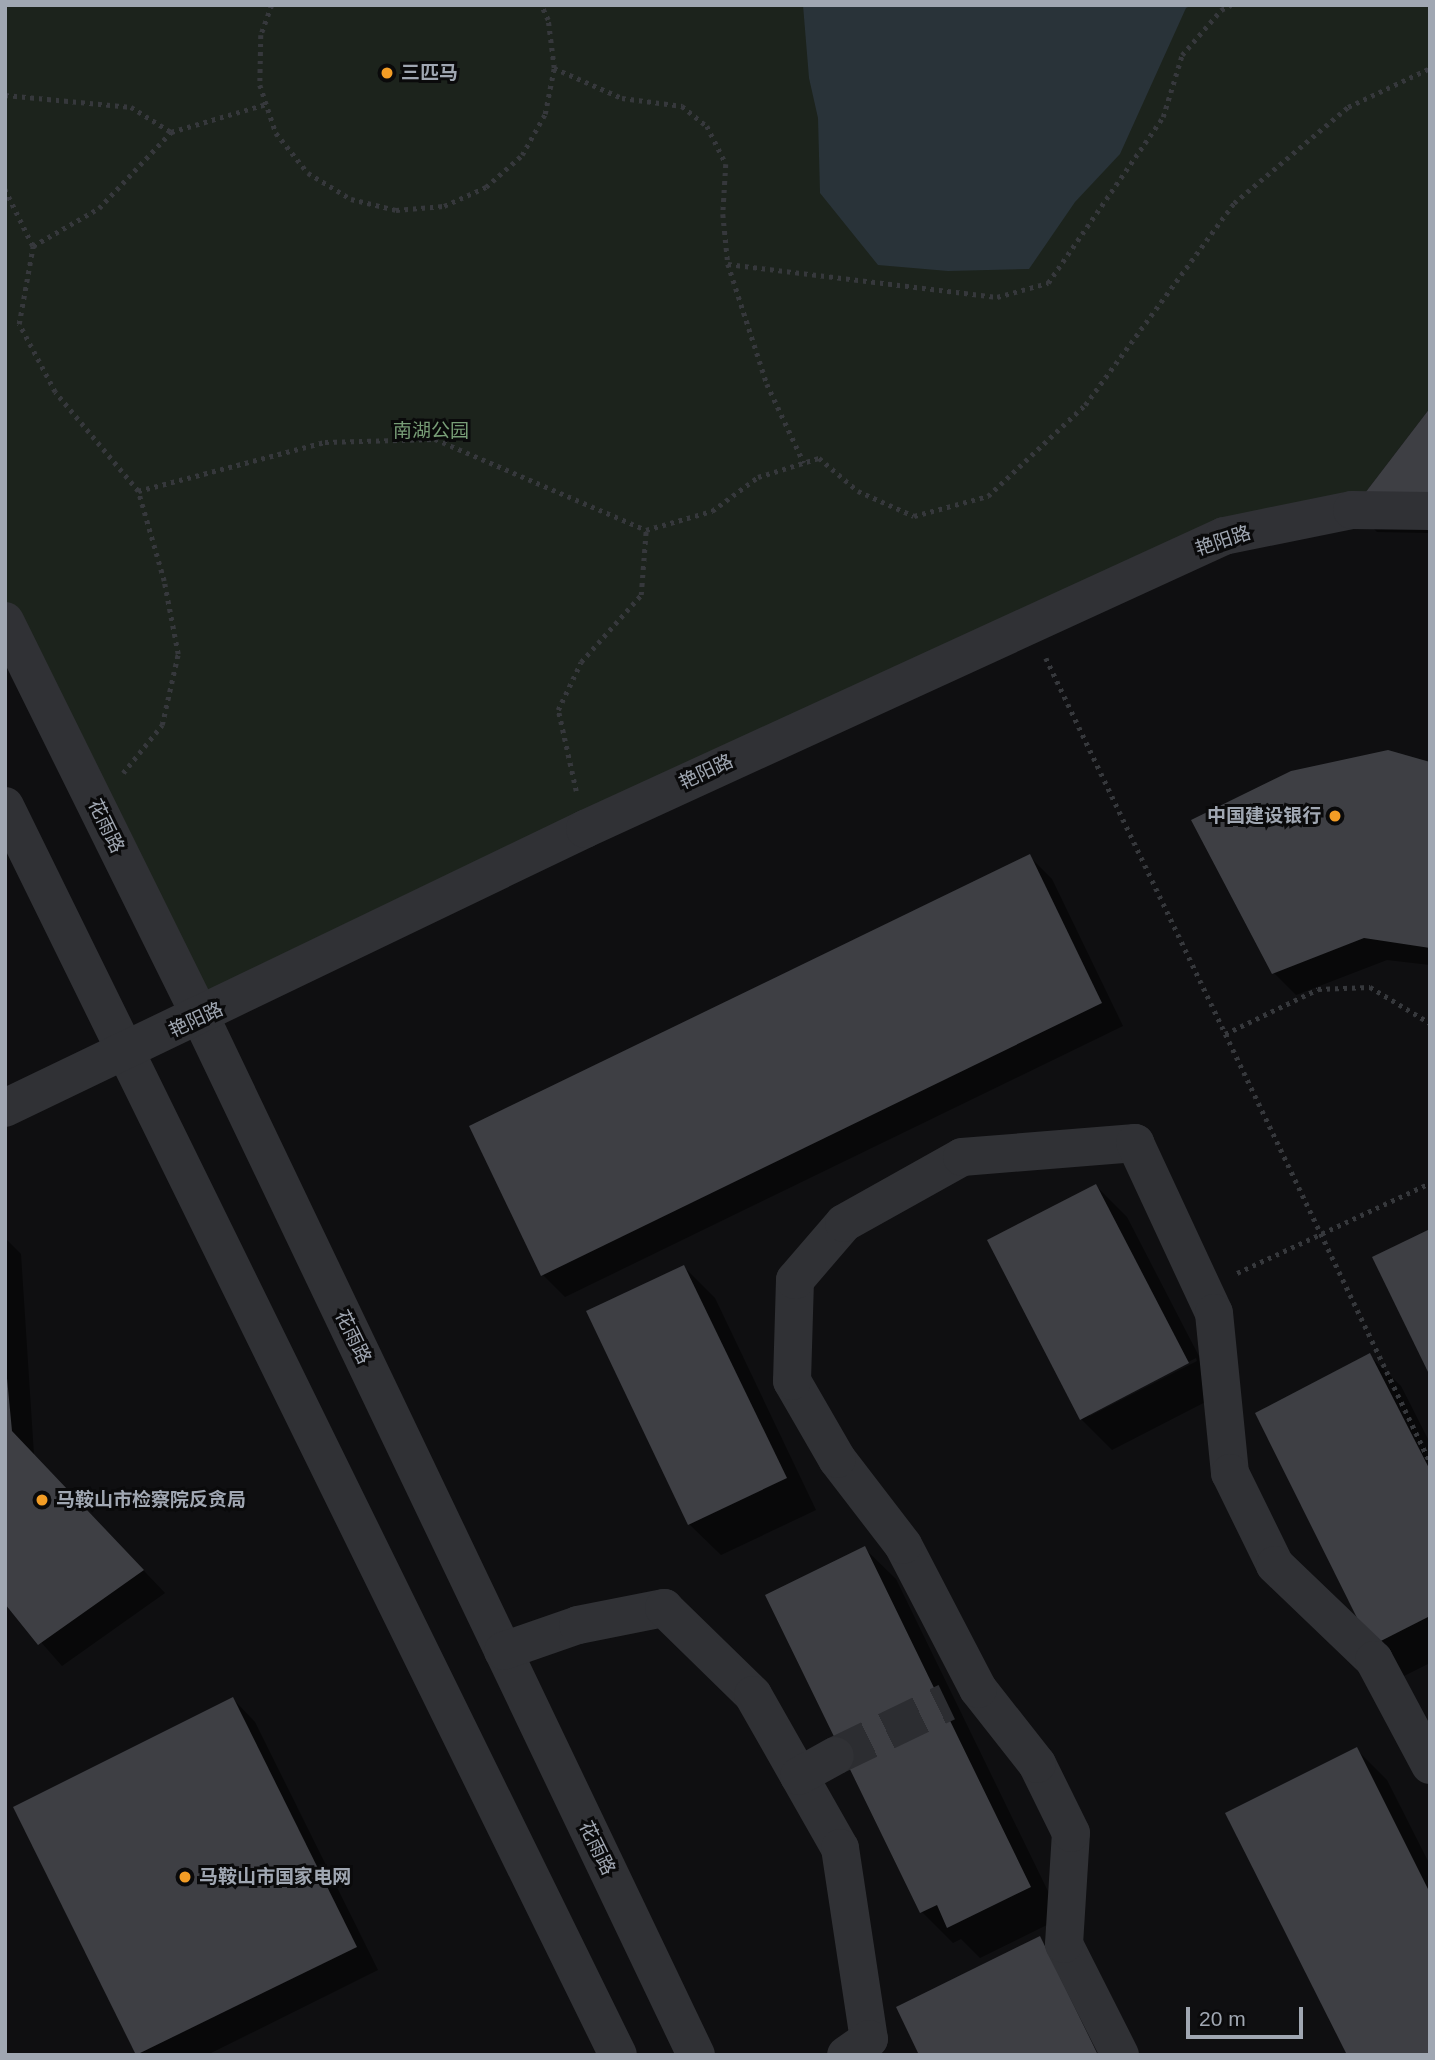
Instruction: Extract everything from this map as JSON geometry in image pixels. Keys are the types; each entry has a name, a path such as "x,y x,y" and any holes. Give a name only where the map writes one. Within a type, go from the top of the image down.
{"street":[{"name":"艳阳路","path":"5,1108 201,1018 585,829 1029,623 1224,536 1352,510 1430,511"},
{"name":"花雨路","path":"5,621 201,1018 696,2055"},
{"path":"5,806 618,2055"},
{"path":"1120,2055 1065,1944 1071,1833 1037,1764 962,1696 903,1545 837,1459 792,1381 795,1280 844,1223 962,1157 1135,1143 1213,1312 1230,1473 1275,1565 1374,1660 1430,1765"},
{"path":"503,1651 579,1625 664,1608 753,1695 840,1848 869,2039 846,2055"},
{"path":"799,1776 835,1756"}],"path":[{"path":"272,5 261,35 260,85 276,133 308,173 351,199 396,210 444,206 486,187 522,155 545,114 554,68 548,20 541,5"},
{"path":"728,264 997,297 1048,283 1163,117 1182,55 1221,10 1231,5"},
{"path":"554,68 622,98 682,106 708,126 726,164 723,214 728,264 766,384 804,463"},
{"path":"138,491 325,442 435,439 646,530 712,510 758,477 819,458 858,491 914,516 988,496 1085,405 1234,203 1348,107 1430,68"},
{"path":"5,95 131,107 171,132"},
{"path":"33,246 99,208 171,132 267,104"},
{"path":"5,189 33,246 19,324 55,392 138,491 164,581 178,654 162,725 97,806"},
{"path":"585,829 558,709 581,662 641,595 646,530"},
{"path":"1029,623 1430,1462"},
{"path":"1225,1034 1318,989 1370,987 1430,1023"},
{"path":"1202,1288 1430,1183"}],"green space":[{"name":"南湖公园","path":"5,5 1430,5 1430,408 1352,510 1029,623 201,1018 5,621"}],"shaded area":[{"path":"803,5 1192,5 1186,8 1120,154 1075,202 1029,269 948,271 878,265 820,193 818,118 809,78"}],"building":[{"path":"1430,408 1430,511 1352,510"},
{"path":"1388,750 1430,762 1430,948 1364,938 1272,974 1191,820 1291,771"},
{"path":"1030,854 1102,1003 541,1276 469,1126"},
{"path":"1096,1184 1189,1363 1080,1420 987,1240"},
{"path":"1430,1229 1430,1376 1372,1257"},
{"path":"684,1265 787,1478 688,1525 586,1311"},
{"path":"1370,1353 1430,1470 1430,1616 1371,1646 1255,1413"},
{"name":"马鞍山市检察院反贪局","path":"5,1357 12,1431 144,1570 38,1645 5,1604"},
{"path":"865,1546 1031,1887 947,1928 937,1905 920,1913 765,1595"},
{"name":"马鞍山市国家电网","path":"233,1697 357,1947 136,2055 13,1807"},
{"path":"1357,1747 1430,1893 1430,2055 1347,2055 1225,1813"},
{"path":"1040,1936 1098,2055 919,2055 896,2007"}],"tunnel":[{"path":"835,1756 947,1702"}],"place":[{"name":"三匹马","path":"387,73"},
{"name":"中国建设银行","path":"1335,816"},
{"name":"马鞍山市检察院反贪局","path":"42,1500"},
{"name":"马鞍山市国家电网","path":"185,1877"}]}
